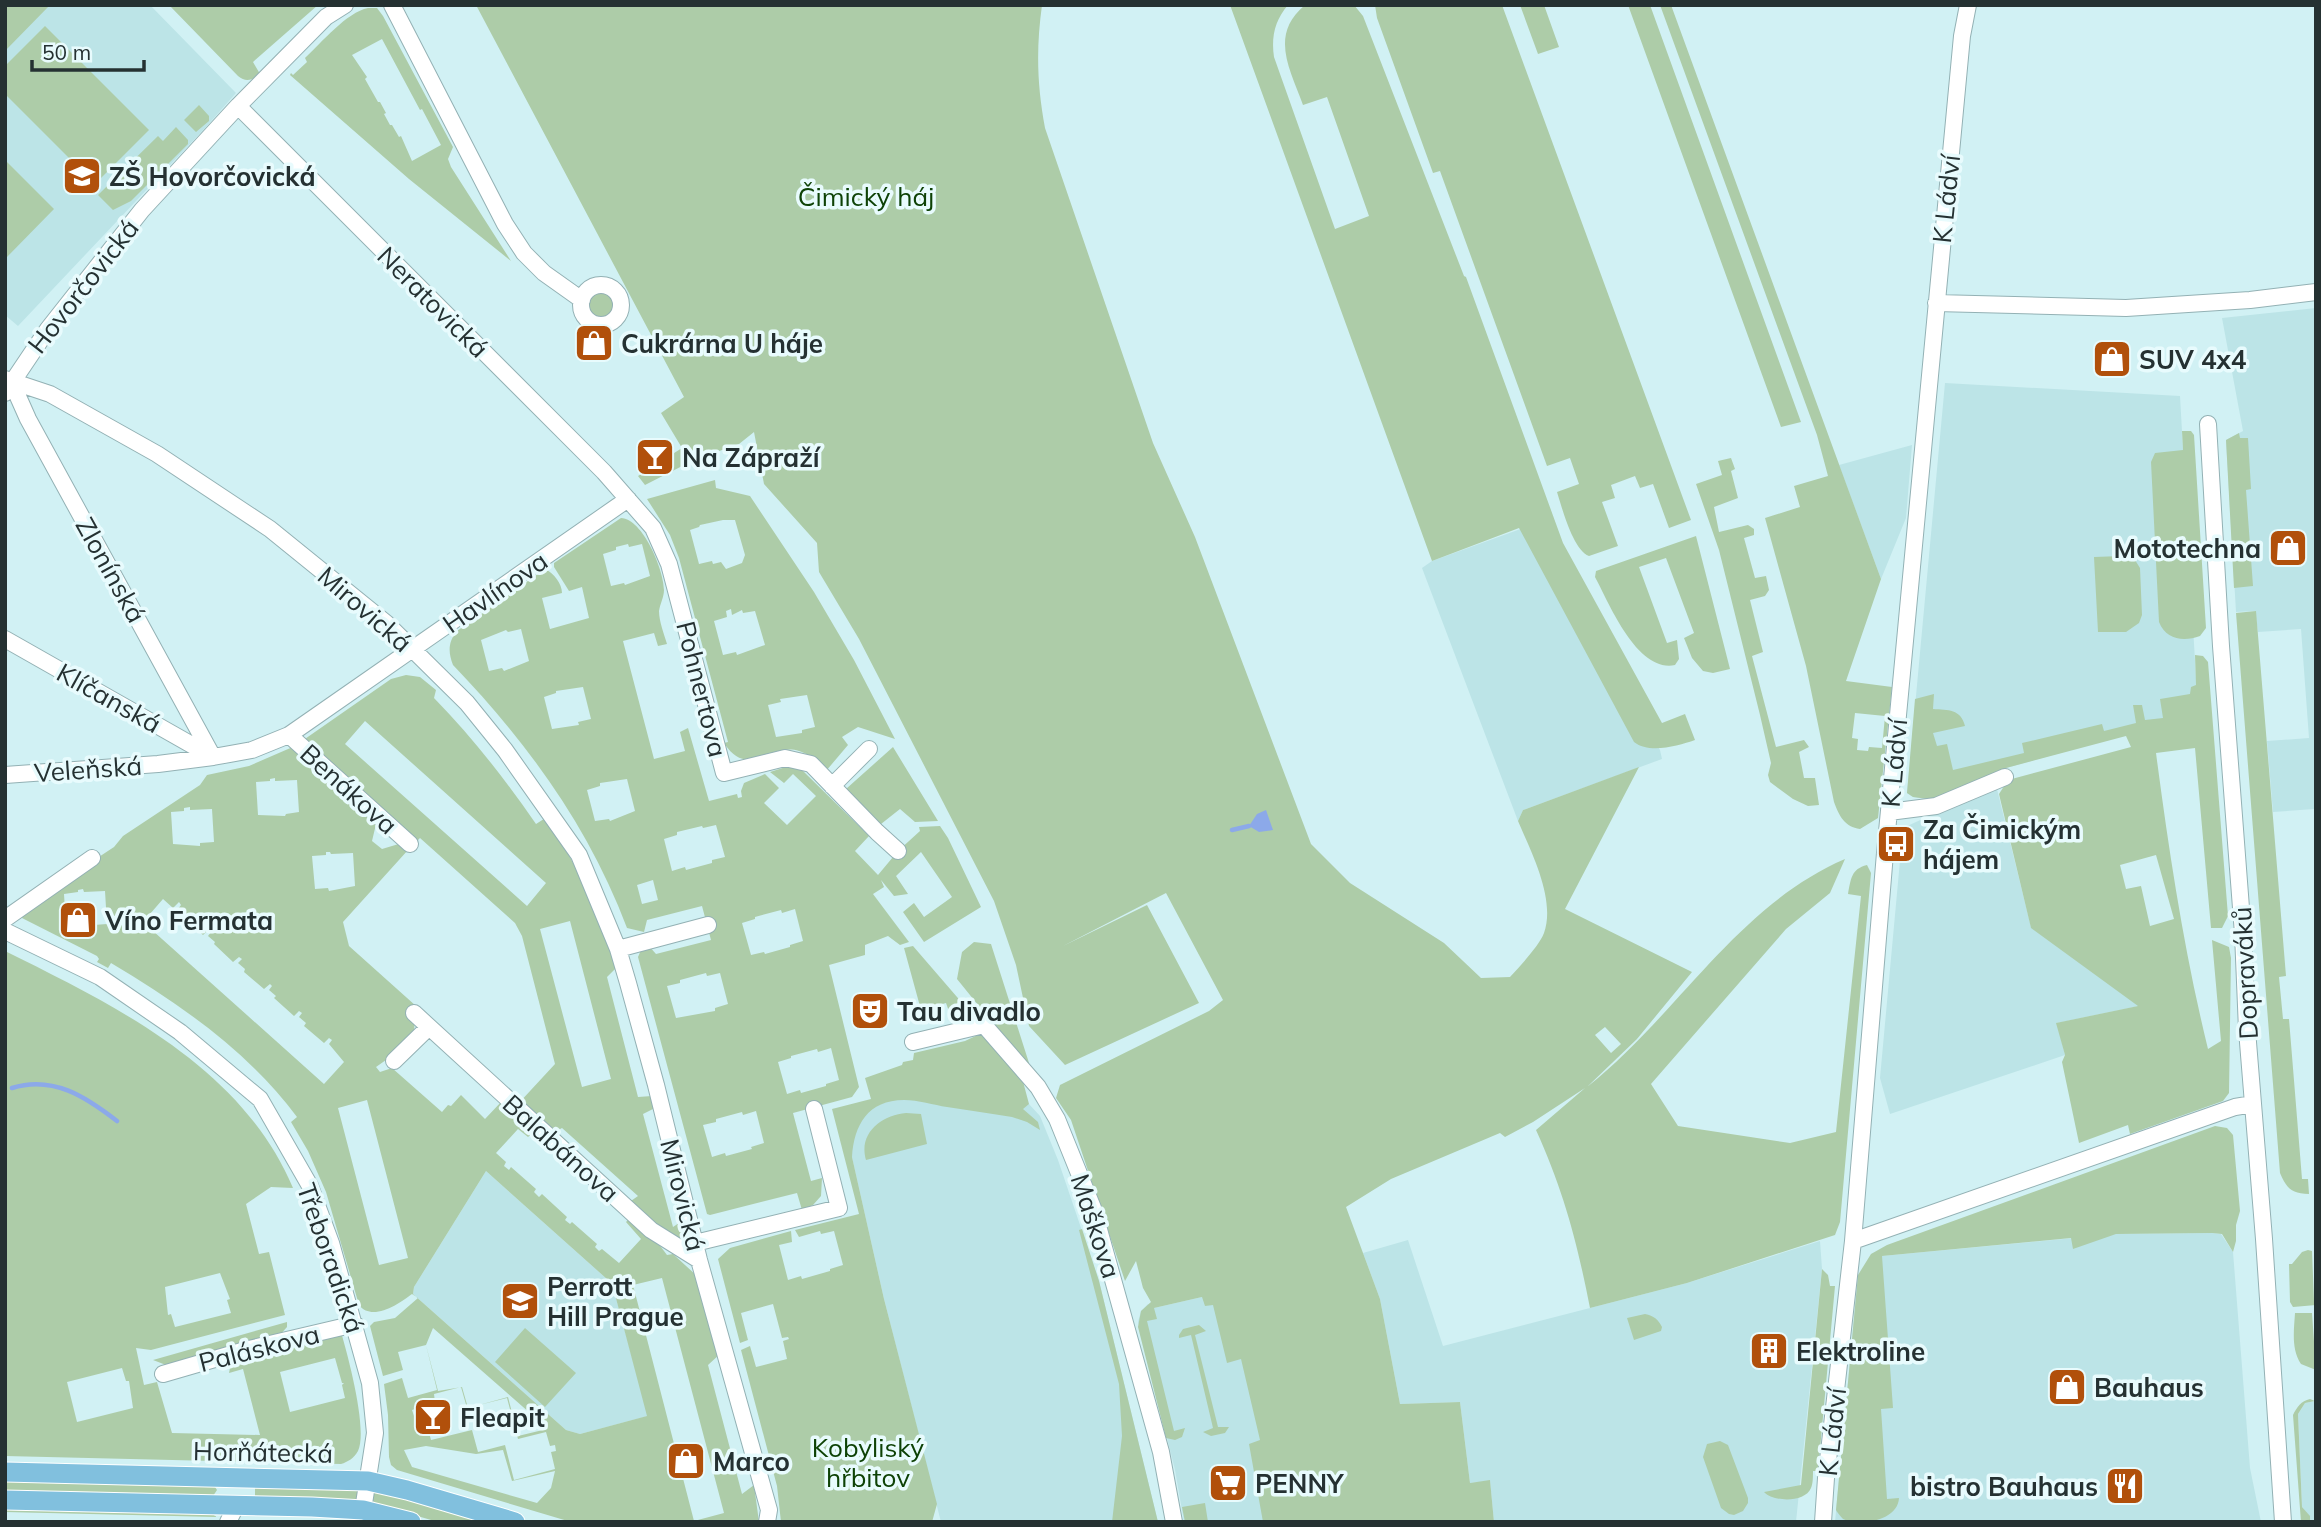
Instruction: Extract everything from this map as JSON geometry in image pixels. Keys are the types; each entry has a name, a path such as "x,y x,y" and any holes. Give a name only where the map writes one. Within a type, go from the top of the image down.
{"main road":[{"name":"Horňátecká","path":"5,1472 368,1481 515,1522"},
{"path":"232,1514 236,1477"},
{"name":"Horňátecká","path":"5,1500 232,1514 365,1516 411,1522"}],"street":[{"name":"Hovorčovická","path":"7,385 142,210 237,106 327,17 345,5"},
{"path":"391,5 524,253 544,273 582,300"},
{"name":"K Ládví","path":"1823,1522 1853,1241 1876,950 1936,303 1962,36 1968,5"},
{"name":"Neratovická","path":"237,106 628,499"},
{"path":"1936,303 2126,308 2250,300 2316,292"},
{"name":"Mirovická","path":"7,385 50,394 145,447 270,529 386,623 467,703 505,750 579,855 618,949 656,1085 699,1260 769,1510 767,1522"},
{"name":"Zlonínská","path":"7,385 213,757"},
{"name":"Dopraváků","path":"2208,424 2244,934 2246,1030 2283,1522"},
{"name":"Havlínova","path":"213,757 252,750 289,735 628,499"},
{"name":"Pohnertova","path":"628,499 653,528 669,564 724,773 785,758 811,764 898,851"},
{"name":"Klíčanská","path":"5,639 213,757"},
{"name":"Benákova","path":"289,735 410,844"},
{"path":"832,786 869,749"},
{"name":"Veleňská","path":"5,775 158,764 213,757"},
{"path":"1889,812 1936,806 2005,777"},
{"path":"5,919 92,858"},
{"path":"618,949 708,925"},
{"name":"Třeboradická","path":"5,930 100,976 180,1032 260,1099 310,1186 331,1243 370,1383 375,1433 365,1516"},
{"name":"Balabánova","path":"414,1013 651,1230 699,1260"},
{"name":"Maškova","path":"914,1042 984,1025 1038,1087 1058,1119 1093,1208 1161,1452 1174,1522"},
{"path":"394,1061 429,1027"},
{"path":"1853,1241 2235,1107 2253,1104"},
{"path":"695,1243 839,1208 814,1110"},
{"name":"Paláskova","path":"163,1374 249,1349 355,1324"}],"shaded area":[{"name":"ZŠ Hovorčovická","path":"5,5 150,5 236,93 18,326 5,315"},
{"path":"2316,308 2316,822 2314,809 2273,812 2267,741 2309,738 2301,629 2258,632 2255,611 2236,612 2226,440 2243,431 2222,318"},
{"path":"1945,383 2180,396 2198,714 2006,768 1935,800 1913,797 1907,793"},
{"path":"1912,445 1906,518 1881,579 1839,465"},
{"path":"1526,527 1660,750 1662,759 1523,810 1518,821 1422,568 1432,561"},
{"path":"1996,785 2031,927 2139,1006 2057,1023 2065,1055 1890,1114 1880,1078 1903,828"},
{"path":"929,1093 1029,1104 1040,1116 1058,1160 1099,1281 1158,1522 941,1522 884,1299 849,1144 852,1122 872,1103"},
{"name":"Perrott Hill Prague","path":"486,1171 613,1287 648,1416 580,1434 566,1430 413,1294 414,1287"},
{"name":"Bauhaus","path":"2116,1234 2221,1234 2233,1252 2250,1468 2261,1522 1835,1522 1858,1275 1882,1256"},
{"path":"1408,1240 1443,1346 1687,1283 1820,1241 1822,1269 1796,1522 1494,1522 1490,1481 1470,1483 1460,1402 1400,1404 1380,1299 1363,1253"},
{"path":"1202,1297 1213,1304 1241,1356 1284,1522 1184,1522 1175,1470 1138,1322 1141,1311 1148,1304 1154,1308"},
{"path":"2316,1390 2316,1522 2310,1522 2302,1507 2298,1414 2305,1403 2315,1401"}],"green space":[{"path":"5,5 50,5 5,51"},
{"path":"169,5 318,5 253,62 260,74 247,80 238,76"},
{"name":"Čimický háj","path":"476,5 1042,5 1038,67 1045,128 1153,443 1195,537 1311,844 1350,883 1444,943 1481,978 1510,977 1538,944 1547,920 1547,906 1540,876 1518,821 1523,810 1639,767 1565,909 1692,972 1637,1039 1587,1087 1619,1059 1739,933 1771,904 1806,879 1845,859 1830,893 1786,929 1651,1084 1678,1126 1790,1143 1836,1132 1861,896 1848,894 1855,872 1867,865 1871,873 1840,1222 1835,1235 1687,1283 1590,1308 1569,1218 1536,1130 1585,1088 1505,1137 1500,1133 1391,1179 1346,1207 1380,1299 1400,1404 1460,1402 1470,1483 1490,1480 1494,1522 1263,1522 1249,1444 1260,1440 1241,1359 1227,1363 1213,1305 1205,1306 1202,1297 1154,1308 1157,1319 1147,1321 1174,1431 1185,1428 1182,1437 1175,1440 1166,1438 1138,1327 1141,1311 1151,1302 1143,1288 1136,1261 1125,1281 1071,1120 1056,1098 1060,1085 1209,1011 1223,1000 1166,893 1063,946 1147,905 1199,1003 1065,1065 1029,1026 1016,965 994,901 859,639 819,572 817,543 764,484 754,432 739,444 694,460 645,485 638,476 682,448 661,413 684,397","holes":["1605,1027 1621,1044 1611,1053 1595,1035"]},
{"path":"1230,5 1288,5 1275,29 1274,57 1335,229 1369,216 1327,97 1303,105 1288,65 1285,40 1294,16 1305,5 1354,5 1363,16 1466,277 1563,543 1662,723 1685,714 1695,740 1655,748 1640,746 1634,742 1519,528 1432,561"},
{"path":"1375,5 1502,5 1691,520 1669,528 1653,484 1640,488 1635,476 1611,485 1615,498 1602,502 1618,546 1589,556 1578,546 1557,492 1579,484 1570,458 1547,466 1440,171 1433,173 1377,18"},
{"path":"1520,5 1544,5 1559,47 1538,54"},
{"path":"1628,5 1650,5 1801,422 1781,427"},
{"path":"1660,5 1671,5 1881,579 1846,681 1892,687 1878,818 1860,829 1843,820 1834,802 1806,666 1765,518 1800,507 1794,486 1828,476 1817,435","holes":["1855,713 1885,716 1882,748 1857,750 1858,739 1852,738"]},
{"path":"377,8 383,16 453,147 448,159 451,167 511,261 409,179 290,75 307,62 305,58 335,29 360,11","holes":["382,39 420,110 422,109 441,145 412,161 401,136 399,137 390,125 384,114 386,113 365,79 367,77 352,55"]},
{"path":"45,26 149,130 95,184 5,94 5,66"},
{"path":"199,105 209,116 209,121 196,132 184,120"},
{"path":"176,127 188,140 188,144 131,201 113,210 98,195 158,136 163,141"},
{"path":"5,160 54,209 7,257 5,256"},
{"path":"600,292 609,296 613,305 609,314 600,318 591,314 587,305 591,296"},
{"path":"2182,431 2191,431 2194,435 2206,628 2200,636 2188,639 2171,636 2159,622 2151,462 2155,453 2183,450"},
{"path":"2239,433 2240,438 2248,438 2251,489 2246,490 2253,586 2234,588 2226,440"},
{"path":"1731,458 1735,469 1731,471 1738,498 1714,507 1719,532 1748,525 1754,529 1754,535 1744,538 1755,578 1766,576 1769,590 1765,596 1750,600 1763,652 1752,656 1776,747 1804,740 1809,747 1799,752 1804,778 1815,778 1819,805 1808,806 1793,799 1770,782 1768,775 1771,763 1760,715 1719,550 1696,484 1722,475 1718,461"},
{"path":"715,480 716,488 750,496 814,592 854,660 895,739 858,727 842,737 848,745 826,771 799,751 778,751 751,759 742,759 733,754 724,743 728,742 679,558 670,535 647,499","holes":["723,520 735,520 745,555 742,563 726,569 721,562 699,564 690,530","731,609 732,615 742,610 743,613 755,611 765,645 737,655 736,652 723,655 714,621 727,617 726,611","807,695 815,727 802,730 802,733 776,737 768,705 781,702 780,699"]},
{"path":"621,518 637,527 651,547 663,581 664,593 659,615 667,644 658,646 654,633 623,641 654,759 685,751 680,732 688,728 709,801 737,794 738,798 742,797 744,783 765,774 779,788 764,803 787,825 816,796 793,774 784,783 770,772 789,766 800,768 869,836 855,851 878,875 898,851 920,831 919,827 940,826 981,907 924,942 903,912 914,903 924,917 952,897 921,852 896,876 908,894 894,896 881,880 884,887 873,894 909,942 900,945 888,936 865,945 865,955 829,965 859,1087 852,1097 793,1113 811,1181 822,1178 821,1196 813,1205 802,1210 797,1193 707,1214 638,957 641,950 648,945 656,954 711,940 702,906 647,920 644,932 627,928 594,855 554,788 506,724 453,665 450,647 457,631 545,569 557,579 562,593 542,598 550,629 589,618 582,587 569,591 554,563","holes":["628,544 629,547 642,544 650,576 625,585 611,586 603,554 616,550 616,547","521,629 529,661 504,671 502,668 489,671 481,640 506,630 508,632","583,687 591,719 578,722 579,725 552,729 544,697","627,779 635,811 610,821 595,821 587,790 600,786 600,783","716,825 725,857 686,870 685,867 672,871 664,839 677,835 677,832","653,880 658,900 642,904 637,885","795,909 803,941 765,954 751,955 742,923 781,910 782,913","706,973 707,976 720,973 728,1004 715,1008 715,1011 676,1018 667,986 680,983 680,980","831,1048 839,1080 801,1093 800,1090 787,1094 778,1062 791,1056","756,1111 764,1143 751,1147 752,1149 712,1157 703,1125 716,1122 716,1119"]},
{"path":"1696,536 1730,669 1713,673 1703,671 1692,658 1684,638 1694,633 1666,558 1639,567 1667,643 1677,640 1679,659 1675,665 1661,665 1637,648 1616,618 1595,577 1596,571"},
{"path":"2122,556 2135,560 2140,568 2142,615 2139,623 2126,632 2098,632 2094,557"},
{"path":"2256,611 2286,976 2279,977 2283,1019 2289,1019 2302,1179 2308,1179 2309,1194 2290,1189 2280,1173 2236,613"},
{"path":"2195,655 2203,656 2208,662 2228,916 2222,928 2211,928 2195,748 2156,753 2178,901 2208,1049 2221,1041 2212,940 2229,947 2229,1093 2223,1101 2130,1134 2128,1125 2079,1143 2062,1062 2065,1055 2056,1023 2138,1006 2031,928 1999,794 2008,780 2131,747 2126,736 2006,768 1935,800 1913,797 1907,793 1915,699 1934,694 1933,709 1957,713 1963,720 1965,726 1933,733 1937,746 1947,744 1953,770 2024,753 2022,743 2102,724 2104,731 2136,723 2133,705 2142,705 2145,720 2163,718 2160,699 2190,694 2191,687 2196,685","holes":["2156,855 2174,919 2150,926 2141,886 2126,889 2120,865"]},
{"path":"406,675 420,677 436,690 434,698 488,759 536,824 547,817 580,875 617,967 607,977 638,1097 652,1096 655,1108 643,1114 673,1227 685,1219 690,1250 628,1203 638,1196 562,1128 551,1134 518,1104 555,1064 522,936 515,923 420,838 415,843 302,741 391,679","holes":["365,721 546,883 527,906 345,744","570,921 611,1079 582,1087 540,929"]},
{"path":"295,746 377,820 372,841 382,849 402,843 408,850 343,922 349,946 416,1006 414,1031 393,1055 376,1067 380,1072 392,1068 442,1112 461,1095 485,1119 502,1101 534,1132 528,1137 518,1129 496,1153 506,1162 504,1166 509,1170 511,1167 536,1189 534,1192 539,1197 542,1194 567,1217 565,1220 570,1224 572,1222 597,1244 595,1247 599,1251 602,1249 619,1263 641,1239 626,1222 630,1218 667,1255 673,1254 697,1276 720,1354 708,1365 742,1494 754,1485 759,1522 571,1522 397,1470 391,1465 389,1457 384,1384 402,1378 408,1398 437,1390 426,1345 398,1352 403,1370 383,1376 370,1326 374,1322 395,1318 418,1298 566,1430 580,1434 647,1416 613,1287 486,1171 414,1287 413,1294 416,1297 412,1294 378,1312 364,1310 359,1305 326,1192 308,1151 291,1122 297,1117 278,1093 235,1050 188,1013 111,963 108,968 97,962 97,956 18,916 20,909 114,847 123,836 200,785 207,775 249,766","holes":["275,778 275,781 297,780 299,812 285,816 258,815 256,782","190,807 190,810 212,809 214,842 200,843 200,846 173,844 171,812 184,811 184,808","326,852 353,853 355,886 329,891 328,888 315,889 312,856 326,855","83,889 84,892 105,891 107,924 66,927 64,894","163,899 173,908 179,902 181,905 178,909 203,935 209,929 211,932 208,936 233,962 239,957 242,959 238,963 245,969 244,972 264,989 270,984 272,986 269,990 276,996 274,998 294,1016 299,1011 302,1013 299,1017 306,1023 304,1026 324,1043 329,1038 332,1040 329,1044 344,1062 324,1084 143,922","367,1100 408,1258 379,1265 338,1108","662,1278 724,1513 694,1521 633,1285","433,1328 547,1428 518,1436 508,1397 478,1405 507,1398 518,1439 546,1432 550,1446 555,1445 556,1451 551,1452 555,1469 514,1480 505,1445 478,1452 472,1430 431,1440 424,1413 420,1413 422,1423 417,1425 412,1410 435,1402 434,1394 459,1387 438,1391 426,1345","426,1446 476,1454 503,1450 512,1481 555,1471 551,1488 537,1503 412,1467 404,1450"]},
{"path":"893,747 938,821 915,822 900,809 881,824 846,789"},
{"path":"974,942 991,944 1029,1063 1025,1063 957,979 962,952"},
{"path":"913,946 976,1019 974,1021 963,1019 959,1015 951,1017 946,1003 921,1010 904,948"},
{"path":"5,951 131,1018 209,1074 242,1108 271,1145 293,1188 271,1187 246,1204 259,1254 269,1252 285,1315 151,1350 136,1348 144,1385 157,1382 172,1433 260,1435 243,1369 229,1373 231,1363 240,1357 341,1332 356,1393 361,1427 358,1451 355,1456 341,1464 5,1456","holes":["220,1273 230,1299 227,1300 231,1313 175,1327 171,1314 168,1315 165,1287","335,1358 344,1383 342,1385 345,1398 290,1412 280,1372","122,1368 126,1381 129,1381 133,1408 77,1422 67,1382"]},
{"name":"Kobyliský hřbitov","path":"984,1032 1021,1074 1029,1104 1023,1109 1038,1122 1040,1130 1012,1117 904,1100 881,1104 865,1116 853,1145 852,1157 884,1299 937,1504 932,1522 781,1522 777,1486 741,1350 750,1346 756,1367 787,1359 783,1341 789,1339 782,1338 773,1304 741,1313 748,1340 740,1343 718,1259 730,1248 791,1231 792,1242 779,1245 788,1280 801,1276 802,1279 843,1265 834,1231 821,1234 820,1231 799,1237 795,1230 859,1214 832,1109 871,1099 865,1078 913,1060 914,1053 965,1041"},
{"path":"906,1113 921,1114 927,1144 866,1160 864,1150 874,1127 888,1117"},
{"path":"2215,1126 2227,1128 2233,1135 2240,1211 2233,1252 2222,1234 2116,1234 2073,1249 2071,1238 1882,1256 1893,1408 1881,1409 1887,1499 1899,1498 1892,1512 1877,1520 1858,1522 1843,1519 1836,1510 1858,1275 1871,1254 1887,1245"},
{"path":"1082,1229 1099,1281 1158,1522 1112,1522 1122,1436 1119,1384 1079,1230"},
{"path":"2308,1250 2312,1251 2316,1305 2293,1307 2290,1302 2289,1264"},
{"path":"1822,1269 1828,1275 1830,1286 1835,1286 1818,1471 1813,1471 1808,1493 1796,1498 1774,1498 1764,1492 1801,1485"},
{"path":"2295,1313 2312,1313 2316,1370 2301,1364 2298,1358 2294,1339"},
{"path":"1645,1314 1657,1320 1662,1327 1661,1331 1634,1340 1627,1318"},
{"path":"287,1322 287,1327 279,1336 166,1365 153,1360"},
{"path":"1199,1325 1206,1331 1195,1335 1218,1427 1229,1427 1225,1433 1211,1436 1203,1432 1213,1428 1191,1335 1179,1338 1183,1329"},
{"path":"525,1328 576,1373 545,1407 495,1362"},
{"path":"2304,1401 2315,1401 2305,1403 2298,1414 2302,1507 2310,1516 2310,1522 2301,1522 2293,1415"},
{"path":"1720,1441 1728,1445 1748,1498 1743,1511 1734,1515 1721,1508 1703,1457 1707,1444"},
{"path":"5,1479 213,1484 217,1490 213,1496 5,1491"},
{"path":"354,1487 360,1491 359,1499 355,1501 255,1496 255,1488"},
{"path":"376,1491 487,1522 438,1522 376,1504 371,1499"},
{"path":"1205,1503 1208,1522 1185,1522 1182,1507"},
{"path":"5,1512 212,1514 217,1517"}],"water":[{"path":"1266,810 1273,830 1259,832 1249,826 1257,814"}],"waterway":[{"path":"1232,830 1249,826"},
{"path":"12,1088 41,1084 55,1086 81,1097 117,1121"}],"place":[{"name":"ZŠ Hovorčovická","path":"82,176"},
{"name":"Cukrárna U háje","path":"594,343"},
{"name":"SUV 4x4","path":"2112,359"},
{"name":"Na Zápraží","path":"655,457"},
{"name":"Mototechna","path":"2288,548"},
{"name":"Za Čimickým hájem","path":"1896,844"},
{"name":"Víno Fermata","path":"78,920"},
{"name":"Tau divadlo","path":"870,1011"},
{"name":"Perrott Hill Prague","path":"520,1301"},
{"name":"Elektroline","path":"1769,1351"},
{"name":"Bauhaus","path":"2067,1387"},
{"name":"Fleapit","path":"433,1417"},
{"name":"Marco","path":"686,1461"},
{"name":"PENNY","path":"1228,1483"},
{"name":"bistro Bauhaus","path":"2125,1486"}]}
